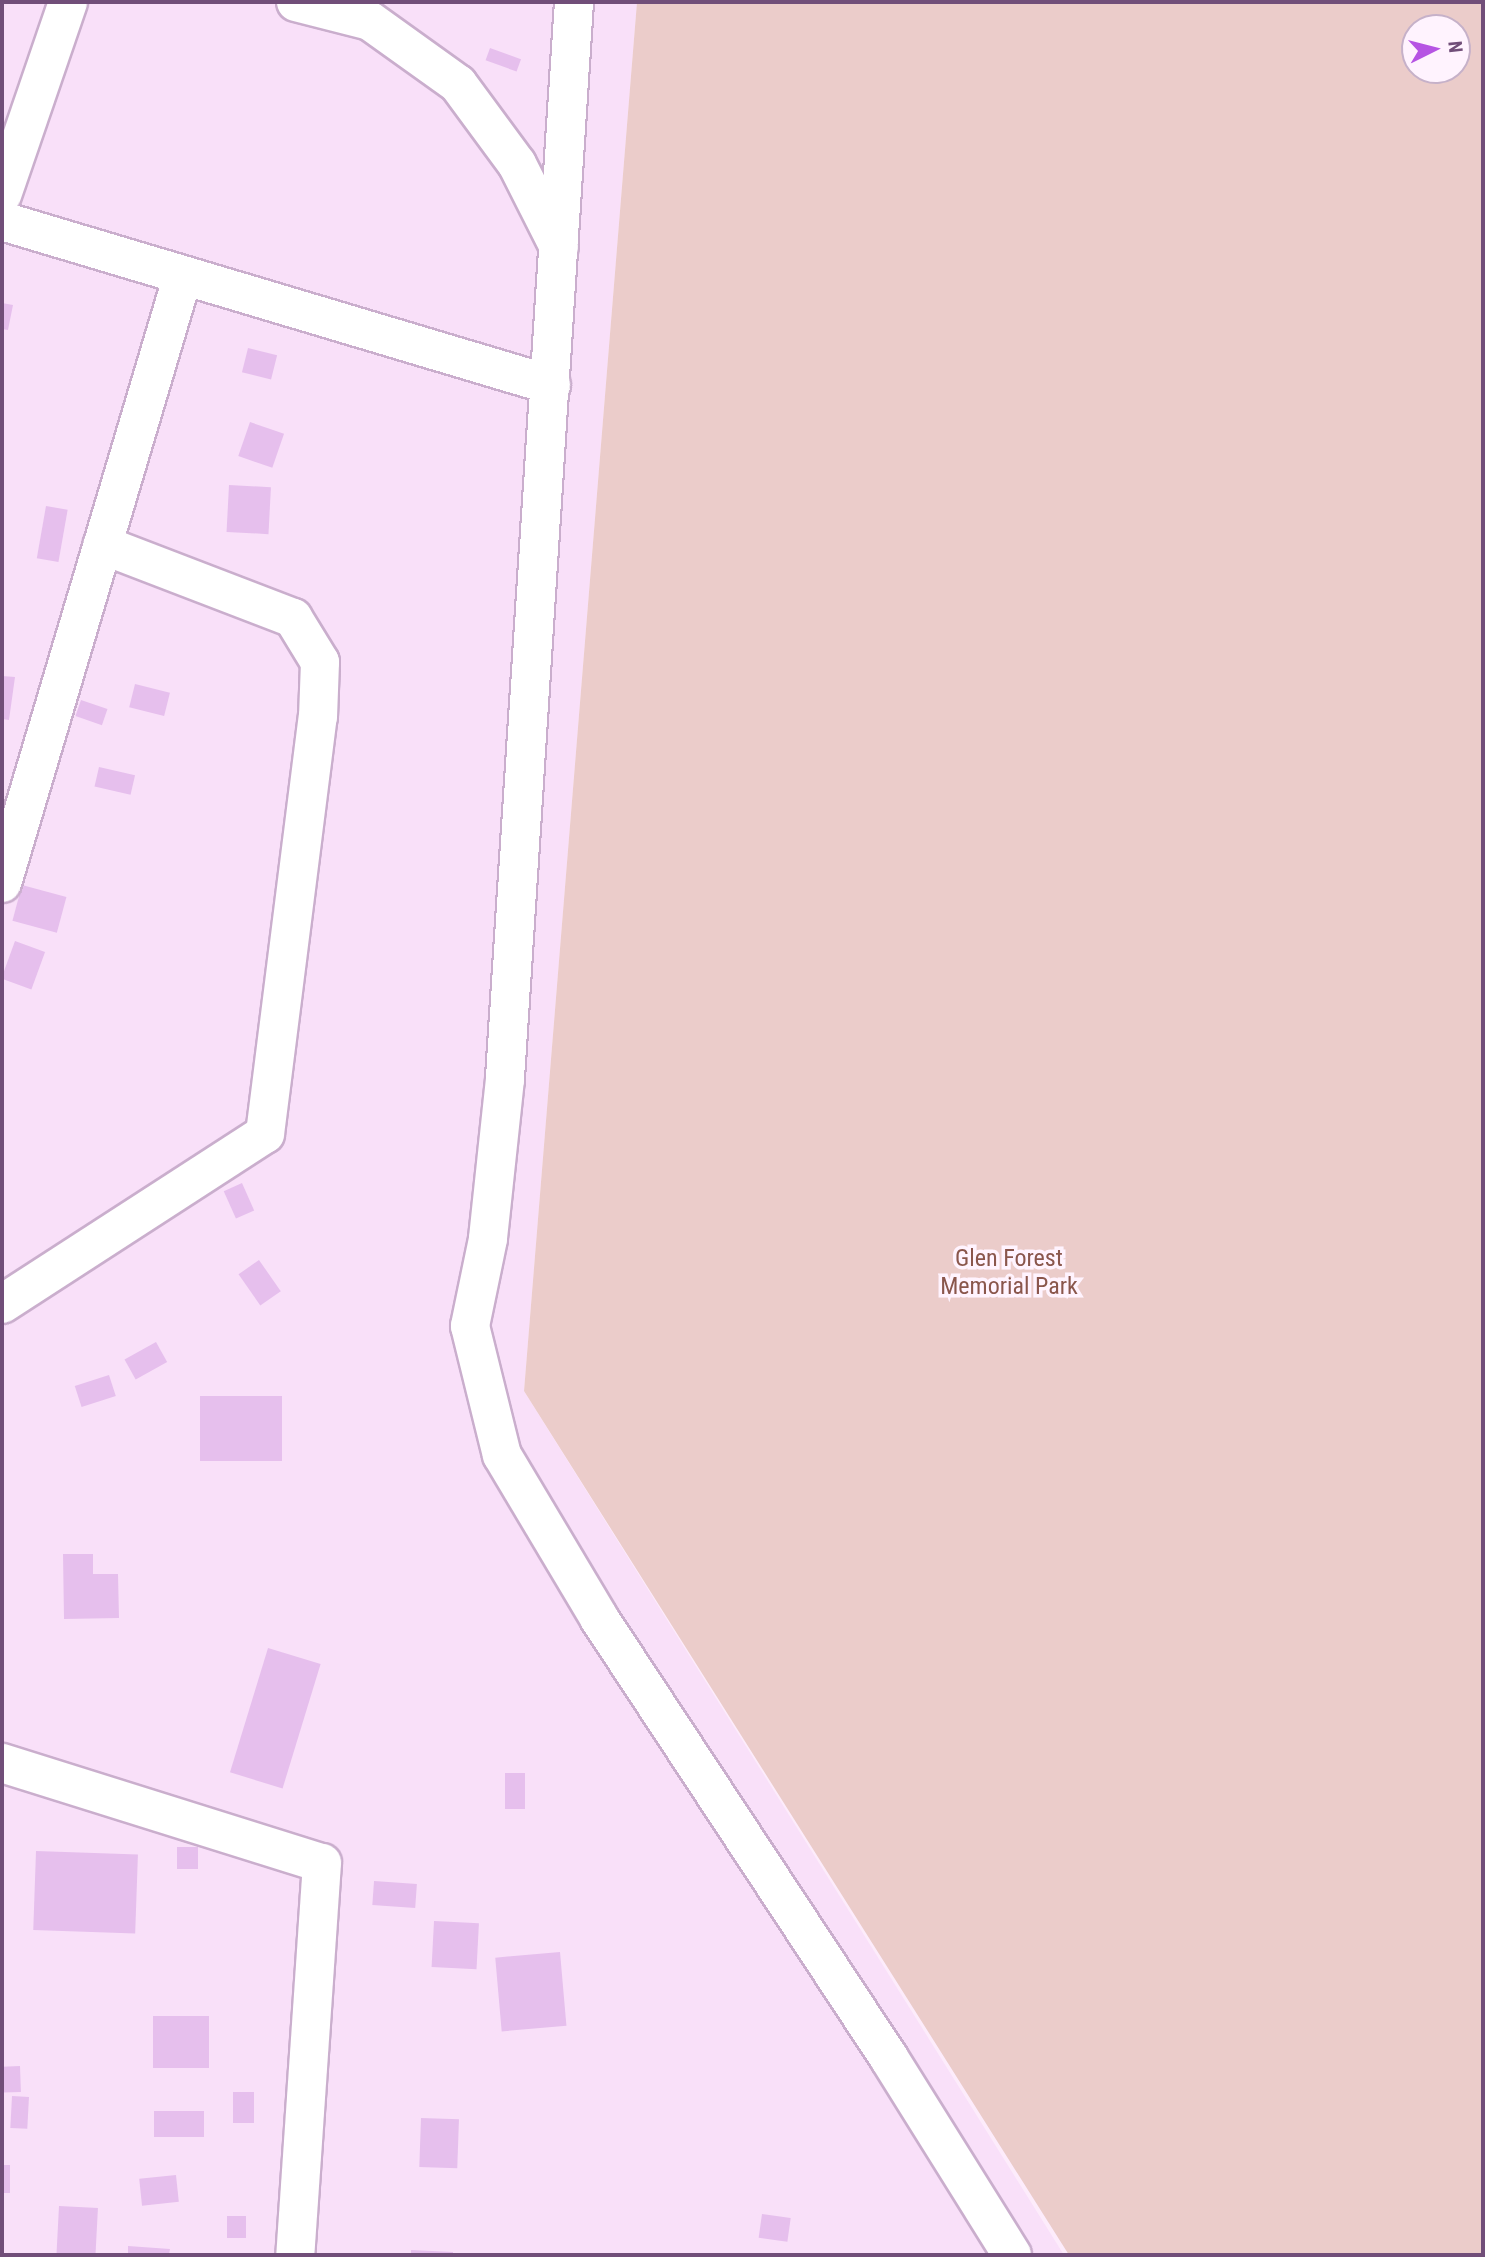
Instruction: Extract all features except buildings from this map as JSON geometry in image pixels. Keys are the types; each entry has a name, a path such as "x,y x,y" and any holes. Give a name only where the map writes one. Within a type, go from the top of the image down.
{"street":[{"path":"2,195 68,2"},
{"path":"296,2 370,21 458,84 517,164 559,247"},
{"path":"574,2 505,1079 488,1239 470,1326 502,1454 516,1478 599,1618 889,2058 1012,2255"},
{"path":"2,221 551,385"},
{"path":"2,883 11,822 103,545 183,275"},
{"path":"2,1304 265,1134 318,717 320,662 293,618 103,545"},
{"path":"3,1773 322,1863 296,2255"}],"shaded area":[{"path":"2,2 637,2 524,1391 1064,2255 2,2255"}],"green space":[{"name":"Glen Forest Memorial Park","path":"637,2 1483,2 1483,2255 1069,2255 524,1391"}]}
